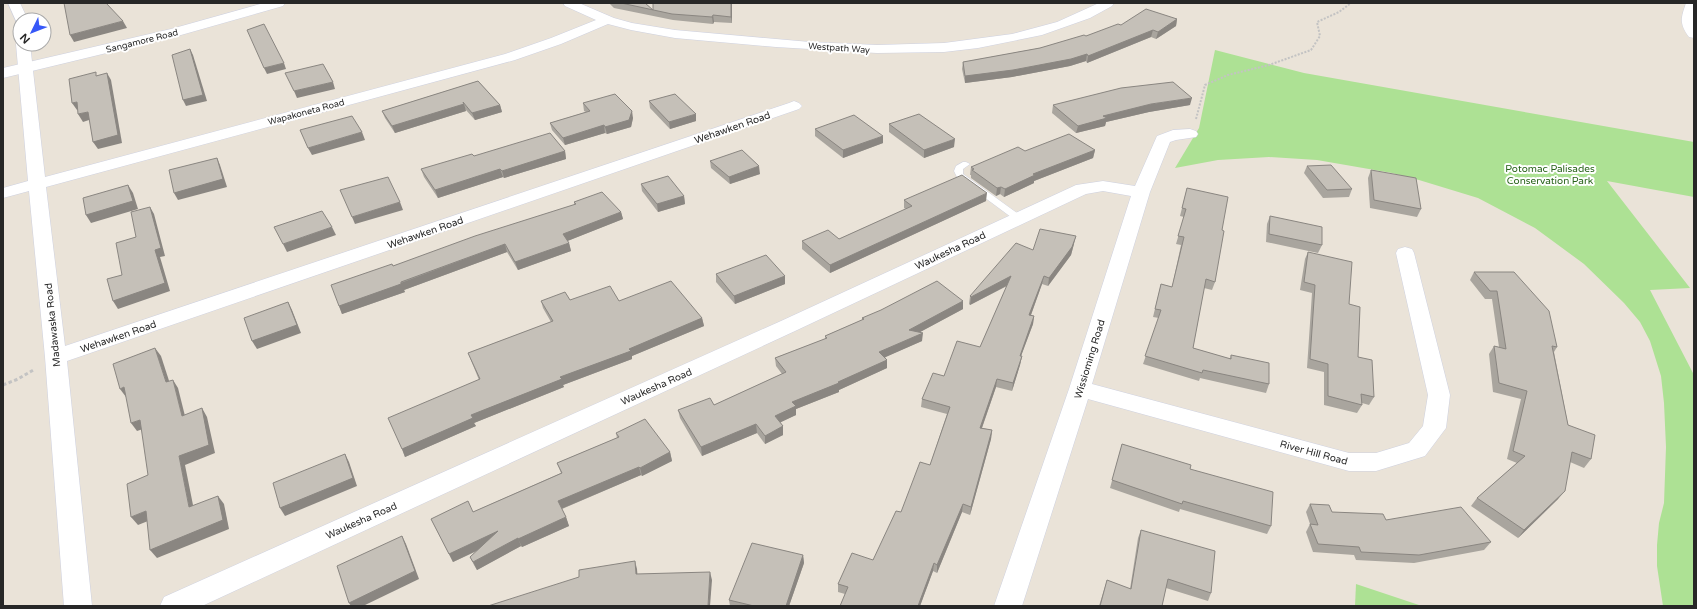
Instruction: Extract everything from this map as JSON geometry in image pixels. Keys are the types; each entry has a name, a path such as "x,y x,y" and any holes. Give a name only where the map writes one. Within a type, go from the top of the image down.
{"street":[{"name":"Sangamore Road","path":"3,73 110,49 193,28 278,3"},
{"name":"Westpath Way","path":"569,3 606,21 637,28 672,33 834,48 888,51 987,43 1030,34 1066,23 1108,3"},
{"path":"1693,3 1688,19 1694,34"},
{"name":"Wapakoneta Road","path":"3,193 510,57 606,21"},
{"name":"Madawaska Road","path":"23,52 56,357 78,606"},
{"name":"Wehawken Road","path":"56,357 794,106"},
{"name":"Wissioming Road","path":"1008,606 1080,389 1141,192 1163,139 1173,135 1190,134"},
{"name":"Waukesha Road","path":"174,606 788,326 1018,218 1087,188 1103,186 1141,192"},
{"name":"River Hill Road","path":"1080,389 1349,462 1376,462 1417,450 1434,428 1439,395 1405,253"}],"lane":[{"path":"966,164 959,168 958,171 960,175 1018,218"}],"path":[{"path":"1190,134 1195,125 1205,86 1228,75 1269,65 1311,50 1320,36 1317,22 1339,12 1351,3"},
{"path":"3,385 18,379 56,357"}],"green space":[{"name":"Potomac Palisades Conservation Park","path":"1215,50 1304,73 1694,142 1694,197 1607,181 1690,288 1650,290 1694,375 1694,606 1663,606 1657,566 1659,523 1664,503 1666,447 1661,376 1650,341 1640,322 1624,303 1584,264 1535,228 1478,198 1419,180 1392,173 1317,160 1269,157 1218,160 1175,168 1199,128"},
{"path":"1356,584 1422,606 1355,606"}],"building":[{"path":"64,3 106,3 123,21 70,35"},
{"path":"621,3 645,3 653,10"},
{"path":"653,3 731,3 731,17 672,14 653,10"},
{"path":"1146,9 1177,19 1158,32 1153,30 1088,56 1087,54 1071,59 1013,70 965,76 963,62 1040,48 1084,35 1086,36 1118,24 1121,25"},
{"path":"264,24 284,63 264,68 247,30"},
{"path":"190,49 203,95 183,100 172,55"},
{"path":"323,64 333,82 294,91 285,73"},
{"path":"96,72 96,76 107,73 118,135 93,142 88,112 78,114 77,102 72,103 69,79"},
{"path":"478,81 500,105 472,113 463,102 464,104 392,126 382,111"},
{"path":"1173,82 1192,98 1151,104 1103,116 1107,118 1078,126 1053,105 1121,88"},
{"path":"615,94 632,111 629,120 605,127 604,125 563,138 550,123 590,111 583,103"},
{"path":"675,94 696,114 669,122 649,101"},
{"path":"919,114 955,139 924,150 889,124"},
{"path":"854,115 883,136 843,150 815,129"},
{"path":"352,116 362,132 308,148 300,130"},
{"path":"550,133 565,151 502,171 500,169 435,190 421,169 472,154 474,156"},
{"path":"1069,134 1095,150 1033,174 1035,175 1005,189 1001,187 997,188 972,170 974,169 971,167 1018,147 1025,151"},
{"path":"742,150 759,166 729,177 710,161"},
{"path":"217,158 223,179 174,193 169,170"},
{"path":"1331,165 1352,189 1327,190 1307,166"},
{"path":"1371,170 1416,178 1421,209 1374,200"},
{"path":"962,175 987,193 830,265 802,241 828,230 839,239 912,206 904,200"},
{"path":"668,176 684,196 657,204 641,184"},
{"path":"388,177 400,202 352,217 340,190"},
{"path":"128,185 133,201 86,215 83,198"},
{"path":"1187,188 1228,197 1215,282 1206,279 1193,348 1231,359 1231,355 1269,363 1269,384 1203,370 1202,373 1145,356 1161,310 1155,309 1161,284 1172,287 1184,237 1178,236 1186,209 1182,208"},
{"path":"602,192 621,212 563,234 569,243 515,262 505,244 339,306 331,285 392,264 393,266 475,236 576,204 574,202"},
{"path":"150,207 161,248 155,250 165,283 113,301 107,279 122,275 116,243 136,237 131,212"},
{"path":"322,211 332,227 283,244 274,227"},
{"path":"1270,216 1322,227 1322,245 1269,234"},
{"path":"1040,229 1076,236 1072,247 1049,278 1044,276 1029,315 1034,316 1020,356 1022,356 1013,383 997,379 980,428 992,430 971,507 963,504 937,565 934,563 918,606 840,606 848,587 838,584 852,553 873,560 896,511 901,512 920,462 930,465 950,407 922,399 933,373 944,376 957,341 980,347 1011,276 971,297 970,296 1016,243 1033,250"},
{"path":"1308,252 1352,262 1349,304 1360,307 1358,357 1372,360 1374,397 1361,394 1362,405 1328,396 1328,364 1310,359 1315,285 1304,282"},
{"path":"766,255 785,276 734,296 716,274"},
{"path":"1474,272 1514,272 1549,311 1557,347 1552,346 1568,425 1595,435 1591,459 1572,452 1565,491 1524,530 1477,498 1525,456 1513,451 1527,391 1499,383 1494,346 1506,349 1497,291 1490,291"},
{"path":"671,281 702,318 629,349 631,351 560,377 562,379 471,415 473,418 402,449 388,418 480,379 468,353 553,321 541,301 565,292 570,300 610,286 619,301"},
{"path":"937,281 963,301 909,330 923,333 879,352 887,360 838,382 839,383 792,402 796,406 775,416 783,426 765,436 756,424 701,447 678,410 710,398 714,405 786,372 775,358 827,338 825,336 864,319 862,318 881,310"},
{"path":"288,302 297,325 252,341 244,318"},
{"path":"155,348 166,382 173,380 182,416 202,408 209,445 179,456 189,507 218,496 223,520 150,550 146,511 131,517 127,484 148,475 140,420 131,423 124,387 120,389 113,364"},
{"path":"645,419 670,452 640,468 639,467 558,501 566,517 518,538 473,562 470,557 498,531 449,554 431,519 468,501 473,512 562,473 557,463 619,437 616,433"},
{"path":"1122,444 1191,465 1190,469 1273,492 1271,526 1183,501 1182,504 1112,480"},
{"path":"345,454 353,478 280,508 273,483"},
{"path":"1310,504 1329,505 1332,512 1383,514 1386,520 1461,507 1491,542 1419,555 1361,552 1359,547 1318,544 1310,524 1318,525"},
{"path":"1141,530 1215,551 1211,593 1168,579 1162,606 1100,606 1107,580 1131,589"},
{"path":"402,536 415,571 349,603 337,566"},
{"path":"752,543 803,555 786,606 754,606 729,600"},
{"path":"635,561 636,574 710,572 708,606 488,606 579,577 579,570"}]}
